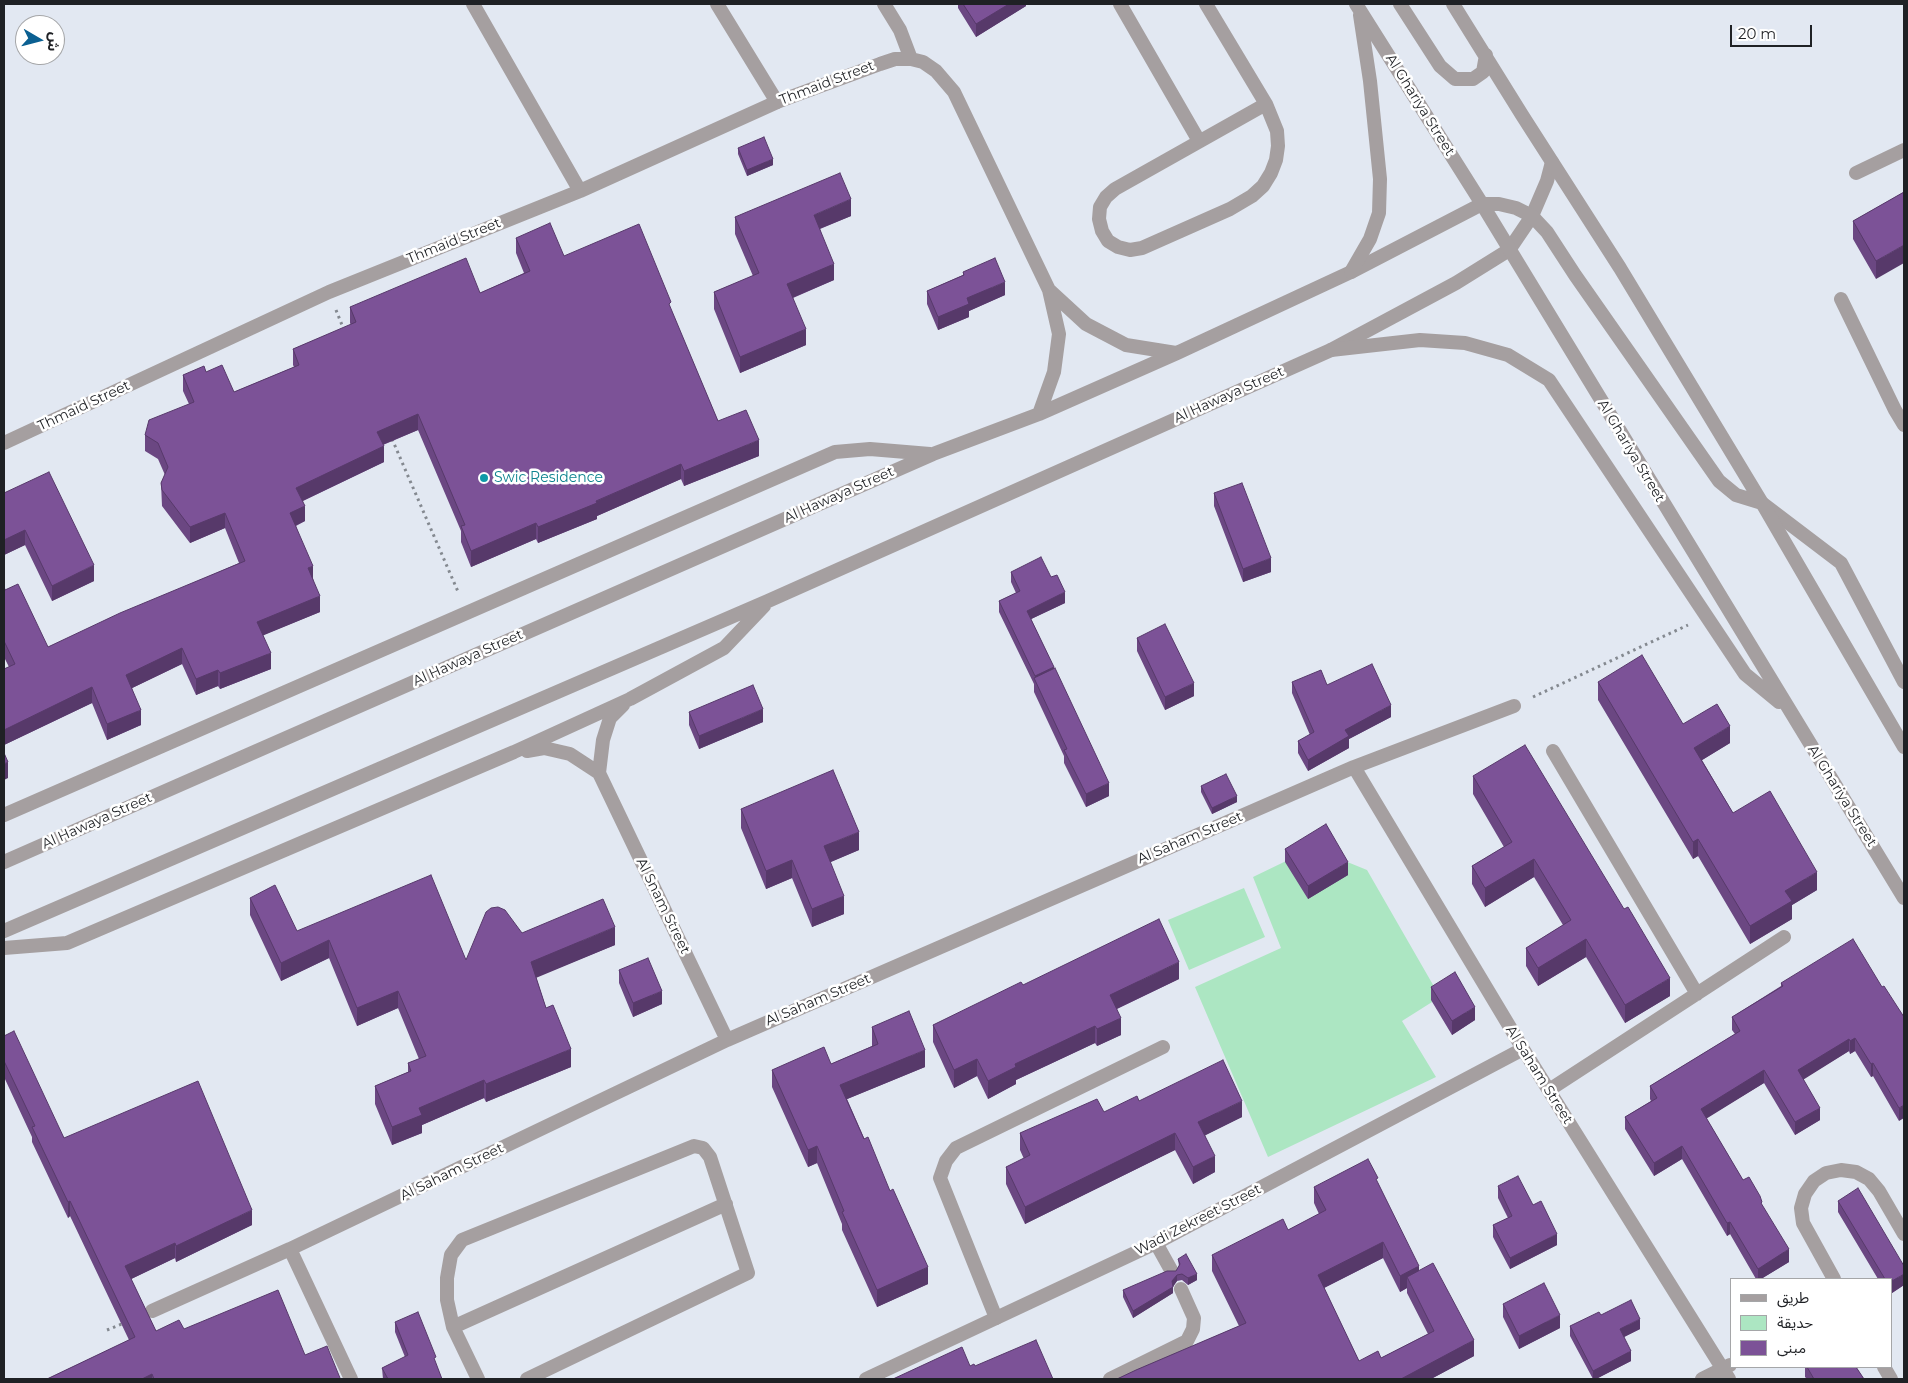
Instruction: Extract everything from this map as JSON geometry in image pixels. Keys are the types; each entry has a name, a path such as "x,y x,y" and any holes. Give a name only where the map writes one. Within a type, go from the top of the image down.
{"street":[{"path":"473,4 580,191"},
{"path":"717,4 777,102"},
{"path":"884,4 900,30 911,59 923,62 936,71 954,92 1049,290 1059,334 1054,372 1039,414"},
{"path":"1120,4 1199,141"},
{"path":"1206,4 1266,104 1273,117 1277,131 1278,146 1271,174 1263,186 1252,196 1230,209 1142,248 1130,250 1118,248 1108,240 1102,231 1099,219 1100,207 1106,197 1115,189 1266,104"},
{"path":"1400,4 1440,66 1455,80 1473,79 1483,72 1486,55"},
{"path":"1453,4 1620,268 1762,503 1904,747"},
{"path":"1351,272 1370,239 1378,214 1380,179 1370,81 1357,6"},
{"name":"Al Ghariya Street","path":"1357,6 1482,204 1904,898"},
{"name":"Thmaid Street","path":"4,443 329,292 580,191 777,102 880,64 896,59 911,59"},
{"path":"1856,172 1904,150"},
{"name":"Al Hawaya Street","path":"4,931 768,602 1331,350 1456,283 1509,250 1532,216 1547,180 1552,162"},
{"path":"1482,204 1499,204 1516,208 1532,216 1547,232 1719,481 1736,495 1762,503 1841,563 1904,682"},
{"name":"Al Hawaya Street","path":"4,862 933,454 1039,414 1177,353 1351,272 1482,204"},
{"path":"1049,290 1086,324 1126,345 1177,353"},
{"path":"1841,299 1904,425"},
{"path":"1331,350 1420,340 1465,343 1508,355 1549,380 1745,674 1789,711"},
{"name":"Al Hawaya Street","path":"4,815 835,452 870,448 933,454"},
{"name":"Al Hawaya Street","path":"4,948 67,943 514,752 630,699 724,648 768,602"},
{"path":"514,752 544,748 570,754 599,773 603,740 610,718 630,699"},
{"name":"Al Saham Street","path":"152,1311 290,1249 727,1040 1354,767 1514,706"},
{"path":"1553,751 1697,994"},
{"name":"Al Saham Street","path":"1354,767 1523,1049 1728,1371"},
{"name":"Al Snam Street","path":"599,773 727,1040"},
{"path":"1549,1090 1784,937"},
{"path":"996,1318 940,1178 946,1162 956,1148 1162,1047"},
{"name":"Wadi Zekreet Street","path":"866,1379 1156,1243 1523,1049"},
{"path":"478,1379 453,1327 447,1300 446,1278 451,1255 462,1240 694,1146 703,1148 710,1157 748,1274 527,1379"},
{"path":"1833,1278 1803,1223 1802,1208 1805,1194 1814,1181 1826,1173 1841,1170 1856,1172 1869,1179 1879,1191 1904,1234"},
{"path":"453,1327 726,1204"},
{"path":"1156,1243 1171,1270"},
{"path":"290,1249 351,1379"},
{"path":"1110,1379 1187,1341 1193,1329 1194,1318 1181,1289"},
{"path":"1885,1368 1891,1379"},
{"path":"1702,1379 1728,1371"}],"path":[{"path":"329,292 345,334"},
{"path":"390,434 467,613"},
{"path":"1514,706 1706,616"},
{"path":"107,1330 152,1311"}],"green space":[{"path":"1313,848 1367,870 1440,997 1402,1021 1436,1077 1268,1157 1195,987 1281,948 1253,877"},
{"path":"1244,888 1265,937 1189,970 1168,920"}],"building":[{"path":"963,4 1009,4 976,24"},
{"path":"764,137 773,159 747,170 738,148"},
{"path":"840,173 851,199 814,215 834,264 787,284 806,329 740,357 714,292 759,273 735,217"},
{"path":"1904,192 1904,245 1876,261 1853,221"},
{"path":"550,223 564,256 639,224 671,302 669,304 718,421 746,410 759,440 684,471 681,464 596,501 597,503 538,527 536,523 471,551 461,526 465,525 418,414 377,432 384,446 296,488 305,506 290,513 313,566 308,568 320,596 257,622 271,653 220,673 218,670 196,679 182,648 126,675 141,710 107,724 92,687 4,730 4,669 15,664 4,641 4,586 5,590 18,584 48,647 120,613 245,561 225,513 190,527 162,490 161,483 168,467 158,443 145,435 149,420 194,402 183,375 204,366 206,372 222,365 234,392 299,365 293,349 356,322 350,307 466,258 480,293 530,271 516,238"},
{"path":"995,258 1005,282 967,298 969,304 938,317 927,291 964,275 963,272"},
{"path":"49,472 94,565 52,586 25,530 4,540 4,493"},
{"path":"1242,483 1271,558 1243,569 1214,493"},
{"path":"1041,557 1051,577 1057,575 1065,592 1027,611 1054,667 1035,676 999,601 1020,591 1011,572"},
{"path":"1165,624 1194,683 1165,697 1137,638"},
{"path":"1642,655 1683,724 1717,704 1730,726 1694,748 1733,813 1770,791 1817,872 1785,891 1792,901 1750,926 1698,839 1693,842 1598,682"},
{"path":"1372,664 1391,705 1345,730 1349,736 1308,760 1298,741 1314,732 1292,682 1321,670 1327,685"},
{"path":"1055,668 1109,783 1086,794 1064,750 1067,749 1034,678"},
{"path":"753,685 763,709 699,736 689,712"},
{"path":"1525,745 1624,909 1628,907 1670,978 1625,1005 1586,939 1538,968 1526,948 1571,920 1534,859 1485,888 1472,866 1512,842 1473,776"},
{"path":"4,753 8,762 4,764"},
{"path":"833,770 859,832 824,846 844,896 812,909 792,860 766,871 741,809"},
{"path":"1226,774 1237,796 1212,808 1201,786"},
{"path":"1326,824 1348,862 1308,886 1285,849"},
{"path":"431,875 466,960 486,912 491,908 498,907 505,910 522,933 603,899 615,927 531,962 546,1008 553,1005 571,1049 486,1084 484,1080 419,1108 422,1115 392,1127 375,1086 411,1071 408,1063 426,1056 398,991 357,1008 329,940 281,963 250,898 275,885 297,931"},
{"path":"1159,919 1179,962 1110,995 1121,1018 1097,1029 1095,1026 1015,1064 1016,1067 988,1081 977,1059 954,1070 933,1025 1021,982 1023,985"},
{"path":"1853,939 1882,987 1884,986 1904,1017 1904,1105 1899,1108 1873,1063 1871,1064 1855,1038 1850,1041 1849,1039 1798,1070 1820,1108 1795,1122 1764,1070 1701,1109 1743,1180 1749,1177 1760,1196 1761,1203 1789,1249 1758,1269 1730,1222 1727,1223 1682,1146 1654,1163 1625,1117 1657,1098 1650,1086 1740,1031 1732,1017 1783,986 1781,983"},
{"path":"648,958 662,991 633,1003 619,970"},
{"path":"1455,972 1475,1007 1452,1021 1431,987"},
{"path":"909,1011 925,1050 840,1085 864,1139 868,1137 890,1191 893,1189 928,1267 877,1290 842,1212 844,1211 817,1146 808,1150 772,1070 824,1047 831,1064 878,1044 872,1027"},
{"path":"14,1031 64,1138 198,1081 252,1210 176,1246 175,1243 125,1266 156,1331 179,1320 184,1329 278,1290 305,1355 327,1346 339,1379 154,1379 152,1374 142,1379 47,1379 135,1337 70,1201 68,1202 32,1127 35,1126 4,1061 4,1036"},
{"path":"1223,1060 1242,1101 1198,1122 1215,1156 1193,1167 1175,1133 1025,1207 1006,1167 1030,1155 1020,1133 1097,1099 1104,1112 1137,1096 1139,1101"},
{"path":"1368,1159 1419,1266 1400,1276 1383,1242 1318,1275 1359,1361 1378,1351 1381,1358 1434,1331 1407,1277 1433,1263 1474,1340 1401,1379 1117,1379 1246,1323 1212,1255 1283,1219 1288,1230 1326,1210 1314,1187"},
{"path":"1518,1176 1533,1205 1541,1201 1557,1234 1510,1258 1493,1225 1512,1216 1498,1186"},
{"path":"1858,1188 1904,1266 1904,1274 1893,1280 1893,1278 1884,1278 1838,1201"},
{"path":"1186,1254 1197,1274 1188,1278 1182,1274 1177,1275 1172,1281 1173,1287 1133,1311 1123,1290 1167,1271 1176,1271 1180,1264 1178,1259"},
{"path":"1544,1283 1560,1315 1519,1336 1503,1304"},
{"path":"1631,1300 1640,1319 1620,1329 1631,1351 1593,1371 1570,1326 1599,1312 1601,1315"},
{"path":"418,1312 436,1357 434,1358 442,1379 388,1379 382,1368 408,1355 395,1322"},
{"path":"1036,1340 1053,1379 893,1379 962,1347 970,1366 974,1364 975,1366"},
{"path":"1808,1368 1857,1368 1864,1379 1814,1379"}],"place":[{"name":"Swic Residence","path":"484,478"}]}
